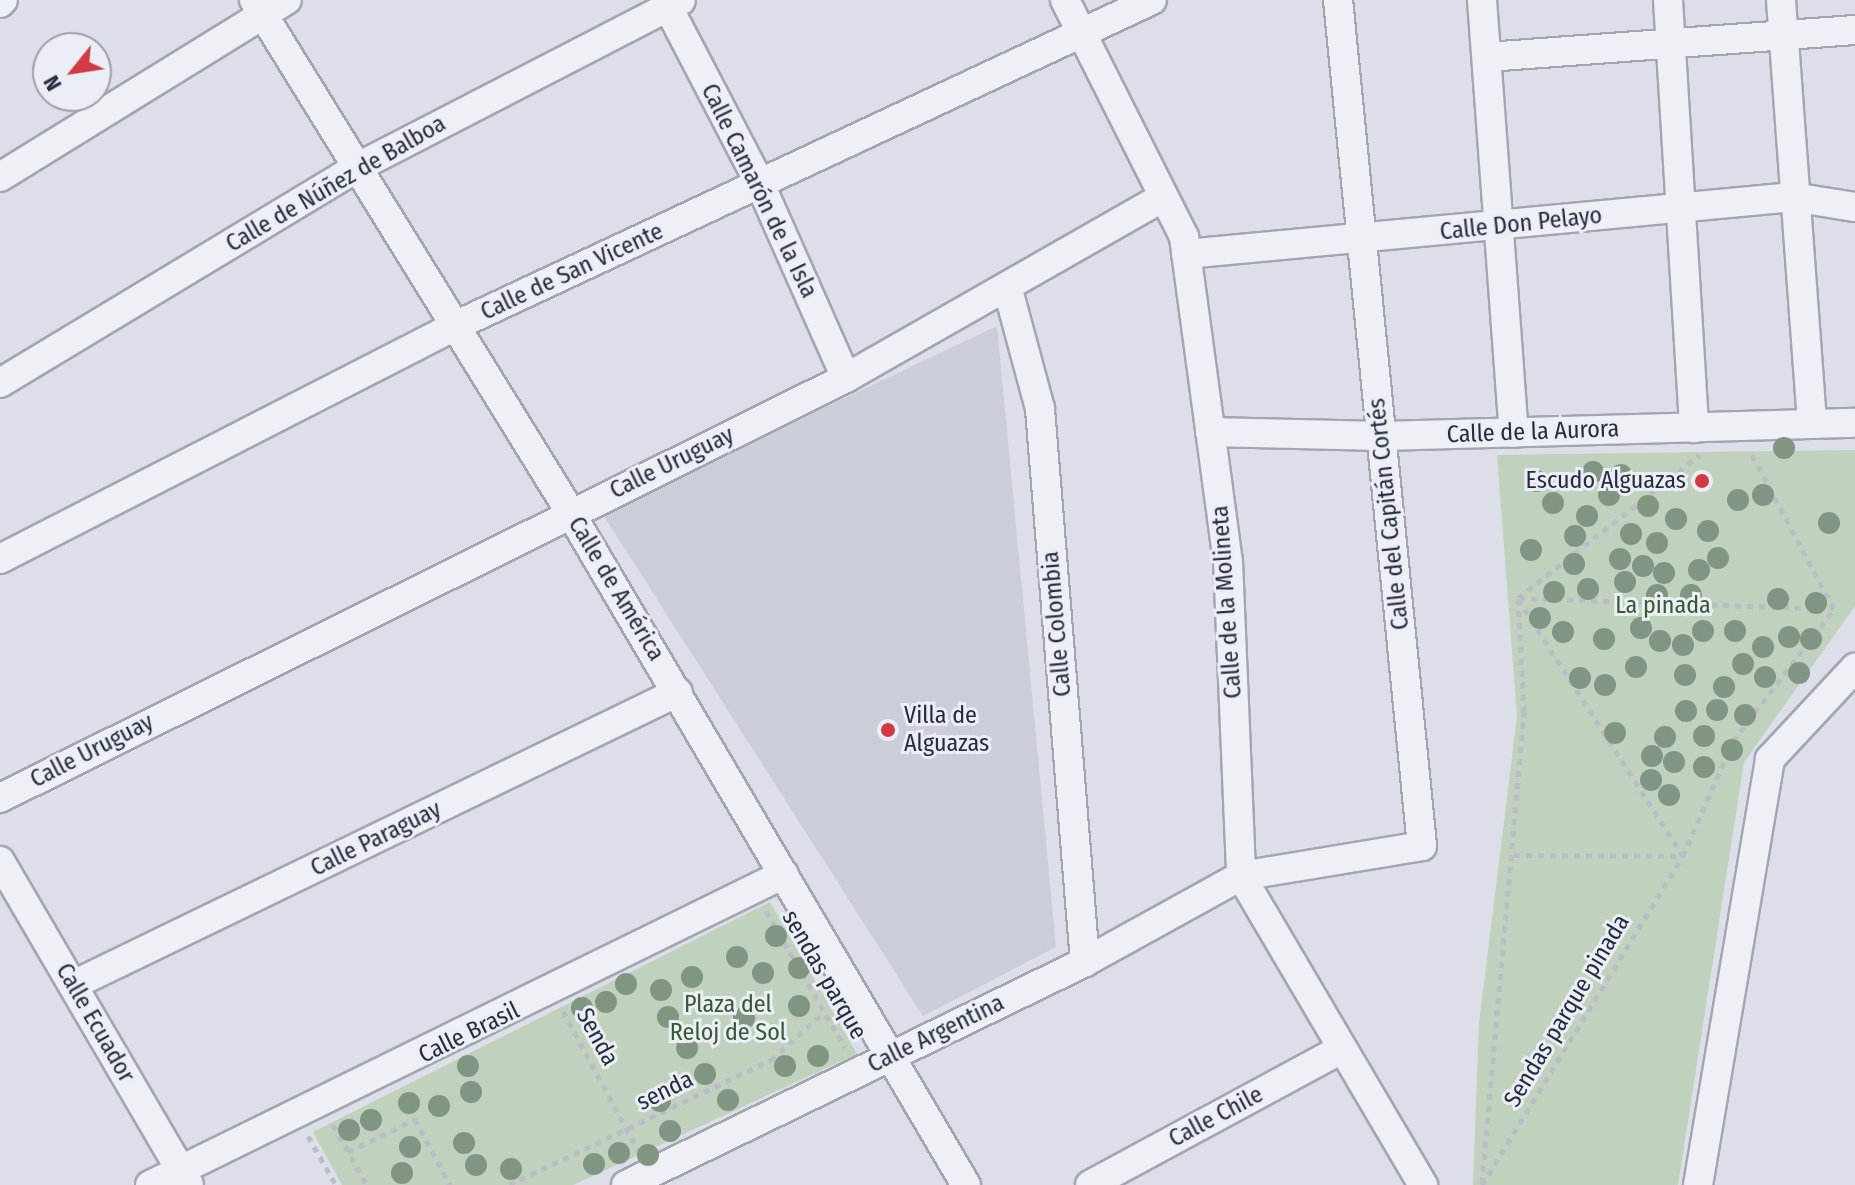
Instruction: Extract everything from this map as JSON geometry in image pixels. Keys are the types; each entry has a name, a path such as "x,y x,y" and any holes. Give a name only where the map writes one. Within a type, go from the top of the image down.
{"street":[{"name":"Calle de la Molineta","path":"1065,0 1086,31 1186,254 1228,561 1241,876 1423,1185"},
{"name":"Calle de San Vicente","path":"0,559 457,325 1152,0"},
{"name":"Calle del Capitán Cortés","path":"1241,876 1422,846 1338,0"},
{"path":"1482,0 1514,433"},
{"path":"1668,0 1678,208 1694,428"},
{"path":"1781,0 1812,424"},
{"name":"Calle de Núñez de Balboa","path":"0,383 360,166 674,3"},
{"name":"Calle Camarón de la Isla","path":"674,3 760,184 846,378"},
{"path":"0,177 268,5"},
{"name":"Calle de América","path":"268,5 360,166 678,692 966,1185"},
{"path":"1487,57 1670,41 1855,30"},
{"name":"Calle Uruguay","path":"0,798 846,378 1008,290 1163,197"},
{"name":"Calle Don Pelayo","path":"1186,254 1793,197 1855,207"},
{"name":"Calle Colombia","path":"1008,290 1040,409 1085,962"},
{"name":"Calle de la Aurora","path":"1210,432 1382,436 1855,423"},
{"path":"1698,1185 1770,759 1855,668"},
{"name":"Calle Paraguay","path":"73,985 678,692"},
{"name":"Calle Ecuador","path":"0,861 185,1177"},
{"name":"Calle Brasil","path":"150,1185 185,1177 320,1104 784,874"},
{"name":"Calle Argentina","path":"638,1179 1085,962 1241,876"},
{"name":"Calle Chile","path":"1090,1185 1342,1049"}],"path":[{"path":"1518,598 1737,427 1834,609"},
{"path":"1518,598 1834,609"},
{"path":"1518,598 1683,856"},
{"name":"Sendas parque pinada","path":"1482,1185 1514,855 1524,712 1518,598"},
{"name":"Sendas parque pinada","path":"1482,1185 1683,856 1733,741 1834,609"},
{"path":"1514,855 1683,856"},
{"name":"sendas parque","path":"760,901 853,1062"},
{"name":"Senda","path":"558,1003 627,1130 638,1179"},
{"name":"senda","path":"509,1185 771,1060 824,1012"},
{"path":"320,1104 367,1185"},
{"path":"348,1152 415,1119 450,1185"}],"shaded area":[{"name":"Villa de Alguazas","path":"997,326 1056,947 923,1016 602,513"}],"green space":[{"name":"La pinada","path":"1855,450 1855,606 1744,762 1678,1185 1473,1185 1479,1024 1517,716 1497,455"},
{"name":"Plaza del Reloj de Sol","path":"770,902 857,1054 573,1185 342,1185 313,1132"}],"place":[{"name":"Escudo Alguazas","path":"1702,481"},
{"name":"Villa de Alguazas","path":"888,730"}]}
